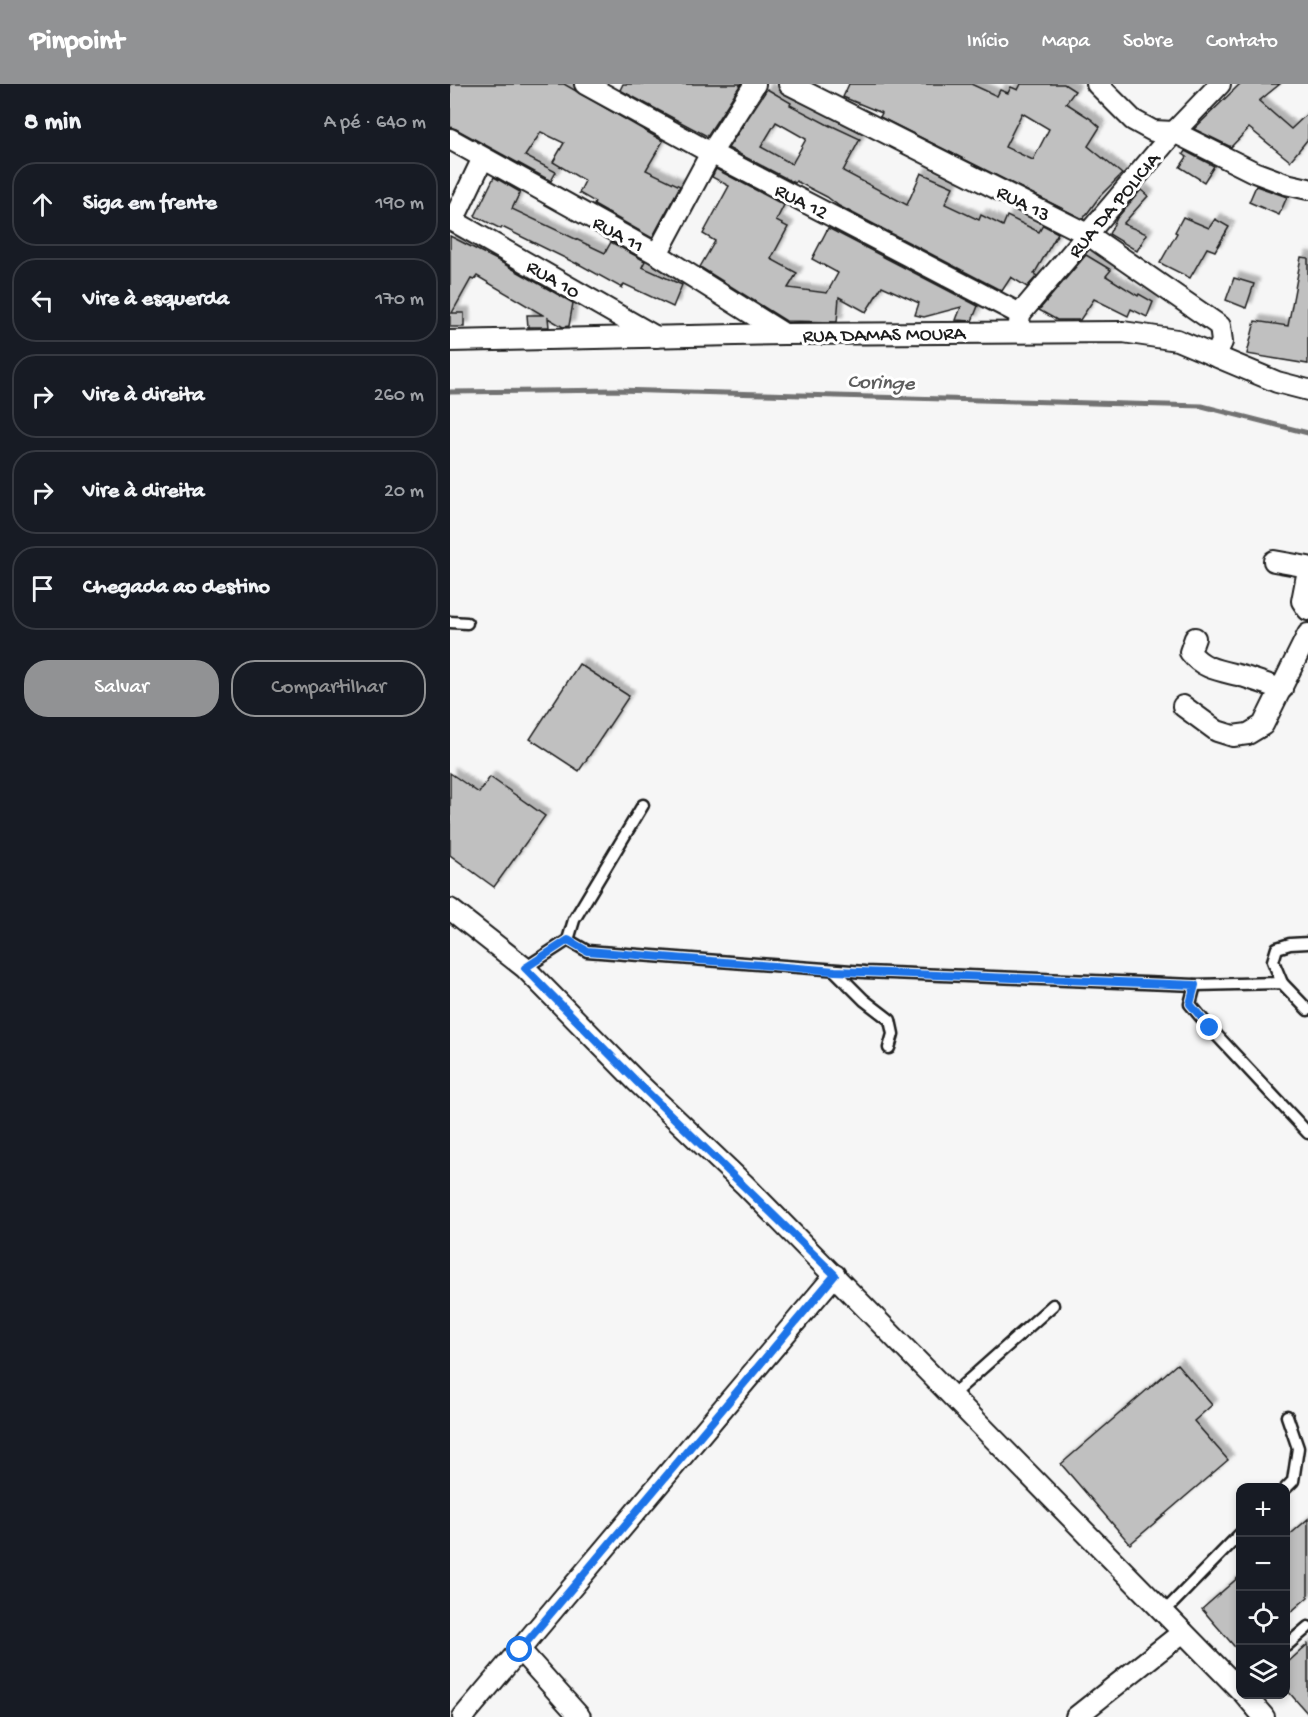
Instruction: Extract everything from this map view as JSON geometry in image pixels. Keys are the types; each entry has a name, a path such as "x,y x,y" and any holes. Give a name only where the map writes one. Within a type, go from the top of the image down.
{"street":[{"name":"RUA 12","path":"585,84 1019,323"},
{"path":"657,254 711,153 755,84"},
{"name":"RUA 13","path":"789,84 1087,234 1220,326 1222,342 1215,356"},
{"path":"1097,84 1133,120 1153,132 1174,132 1254,172 1286,184 1308,189"},
{"name":"RUA DA POLICIA","path":"1019,323 1087,234 1174,132 1220,84"},
{"name":"RUA 11","path":"450,139 657,254 784,334"},
{"path":"451,220 483,158"},
{"name":"RUA 10","path":"451,220 657,338"},
{"name":"RUA DAMAS MOURA","path":"450,341 784,334 1019,323 1123,332 1177,340 1277,382 1308,390"},
{"path":"1274,561 1308,568 1302,602 1308,610"},
{"path":"1183,706 1217,731 1233,736 1248,734 1263,725 1308,634"},
{"path":"1195,638 1190,652 1195,660 1218,672 1243,676 1282,689"},
{"path":"450,909 525,968 637,1082 835,1275 1183,1632 1236,1683"},
{"path":"463,1717 835,1275"},
{"path":"1076,1717 1183,1632"},
{"path":"520,1650 580,1717"},
{"path":"1250,1699 1264,1717"}],"lane":[{"path":"450,622 468,623"},
{"path":"525,968 568,940 574,920 643,805"},
{"path":"568,940 587,951 835,971 1195,985 1282,983"},
{"path":"1308,943 1290,944 1277,948 1273,961 1282,983 1308,1010"},
{"path":"835,971 864,1000 890,1020 893,1034 889,1048"},
{"path":"1195,985 1190,1004 1308,1133"},
{"path":"952,1395 1053,1305"},
{"path":"1287,1416 1298,1448 1293,1481 1290,1484"},
{"path":"1164,1612 1237,1537"},
{"path":"1287,1645 1308,1627"}],"building":[{"path":"450,84 564,84 663,141 646,170 680,186 652,238 594,205 595,202 579,193 585,181 553,162 564,143 541,132 525,156 556,172 551,181 450,127"},
{"path":"623,84 741,84 707,136 620,90"},
{"path":"849,84 971,84 997,96 1000,90 1008,93 1011,87 1018,90 1021,84 1064,84 1075,91 1066,103 1100,127 1088,146 1122,174 1100,196 1083,219 880,117 882,113 843,97","holes":["1022,113 1049,129 1033,160 1005,147"]},
{"path":"1240,84 1280,84 1259,101 1291,129 1308,113 1308,139 1290,161 1249,128 1231,147 1194,129"},
{"path":"767,89 791,103 790,105 860,139 843,171 907,205 921,173 953,187 945,204 979,220 981,215 1003,226 1007,216 1039,232 1043,225 1058,233 1034,274 1037,276 1027,287 1011,277 1002,291 839,206 827,197 728,148","holes":["776,122 806,139 792,164 761,147"]},
{"path":"1185,151 1214,166 1204,182 1180,167 1187,157 1183,154"},
{"path":"716,169 784,205 776,221 788,227 771,259 797,273 788,288 827,293 838,273 812,259 828,228 978,306 972,321 956,320 961,307 924,317 915,315 919,303 882,286 866,312 839,297 837,322 786,321 700,267 715,241 703,234 729,186 712,177"},
{"path":"494,177 520,192 512,209 605,253 611,242 645,261 642,267 682,285 673,307 624,284 622,288 577,263 475,216"},
{"path":"1256,186 1287,197 1279,215 1249,202"},
{"path":"1141,190 1148,196 1123,224 1147,234 1137,251 1109,234 1117,218"},
{"path":"1183,217 1209,228 1215,219 1229,227 1215,251 1207,248 1190,278 1160,263"},
{"path":"450,236 573,303 569,326 563,327 548,318 549,327 528,327 527,315 543,315 477,276 474,280 471,279 452,313 464,313 464,327 450,327"},
{"path":"1086,255 1111,270 1106,276 1138,296 1139,294 1153,302 1147,317 1131,309 1128,316 1094,299 1080,320 1057,320 1039,310"},
{"path":"1301,257 1308,258 1308,364 1247,354 1255,321 1288,326"},
{"path":"1234,278 1254,284 1246,308 1226,300"},
{"path":"579,664 629,696 579,771 530,739"},
{"path":"450,773 479,793 490,777 545,816 494,887 450,855"},
{"path":"1177,1364 1212,1405 1194,1421 1228,1460 1130,1544 1061,1464"},
{"path":"1308,1519 1308,1597 1290,1613 1290,1537"},
{"path":"1236,1579 1236,1648 1202,1609"},
{"path":"1308,1644 1308,1714 1290,1694 1290,1660"}],"waterway":[{"name":"Coringe","path":"450,392 616,390 1202,406 1308,433"}],"route":[{"path":"520,1650 835,1275 637,1082 525,968 568,940 587,951 835,971 1195,985 1190,1004 1210,1028"}]}
